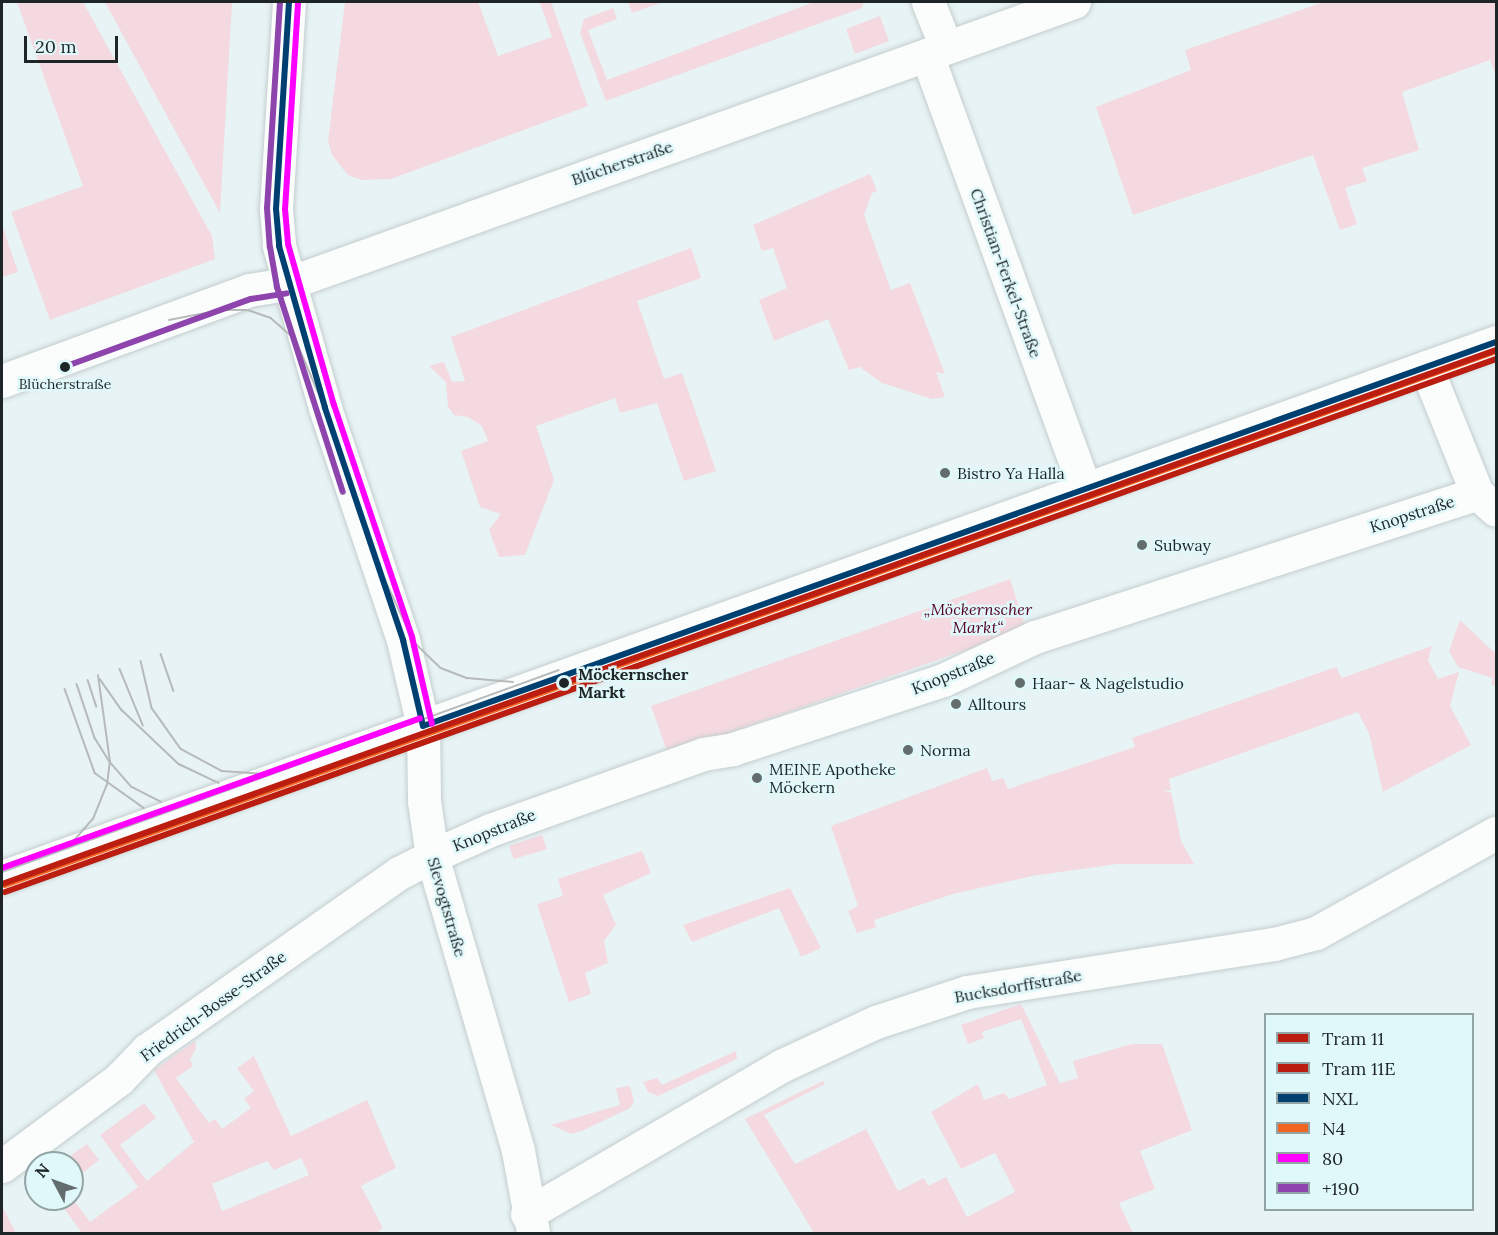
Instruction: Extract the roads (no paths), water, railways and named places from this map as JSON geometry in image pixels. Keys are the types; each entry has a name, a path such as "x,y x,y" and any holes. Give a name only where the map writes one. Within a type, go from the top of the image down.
{"street":[{"path":"286,284 276,209 289,2"},
{"name":"Christian-Ferkel-Straße","path":"928,2 937,51 1085,490"},
{"name":"Blücherstraße","path":"2,381 249,290 286,284 1074,2"},
{"name":"Slevogtstraße","path":"286,284 384,577 423,726 424,795 432,856 519,1151 530,1224"},
{"path":"2,877 1497,342"},
{"path":"1426,367 1487,502"},
{"name":"Knopstraße","path":"432,856 490,830 703,754 733,749 943,680 1035,637 1487,502"},
{"name":"Bucksdorffstraße","path":"530,1224 781,1066 876,1022 967,992 1274,944 1316,933 1497,833"},
{"name":"Friedrich-Bosse-Straße","path":"2,1166 119,1079 147,1050 399,873 432,856"}],"tram line":[{"path":"169,320 221,310 248,310 271,318 296,340 325,408"},
{"name":"11","path":"2,884 1496,350"},
{"name":"11E","path":"5,892 1496,359"},
{"path":"384,577 414,642 441,668 467,678 513,682"},
{"path":"161,654 174,691"},
{"path":"141,661 152,708 181,749 222,771 261,774"},
{"path":"120,669 143,725"},
{"path":"2,872 559,670"},
{"path":"71,844 93,819 107,785 110,762 98,676"},
{"path":"100,679 122,710 179,764 219,783"},
{"path":"88,680 97,707"},
{"path":"77,684 95,738 110,762 132,787 161,802"},
{"path":"65,689 95,773 144,808"}],"place":[{"name":"Blücherstraße","path":"65,367"},
{"name":"Bistro Ya Halla","path":"945,473"},
{"name":"Subway","path":"1142,545"},
{"name":"Möckernscher Markt","path":"564,683"},
{"name":"Haar- & Nagelstudio","path":"1020,683"},
{"name":"Alltours","path":"956,704"},
{"name":"Norma","path":"908,750"},
{"name":"MEINE Apotheke Möckern","path":"757,778"}],"park label":[{"name":"„Möckernscher Markt“","path":"978,618"}]}
